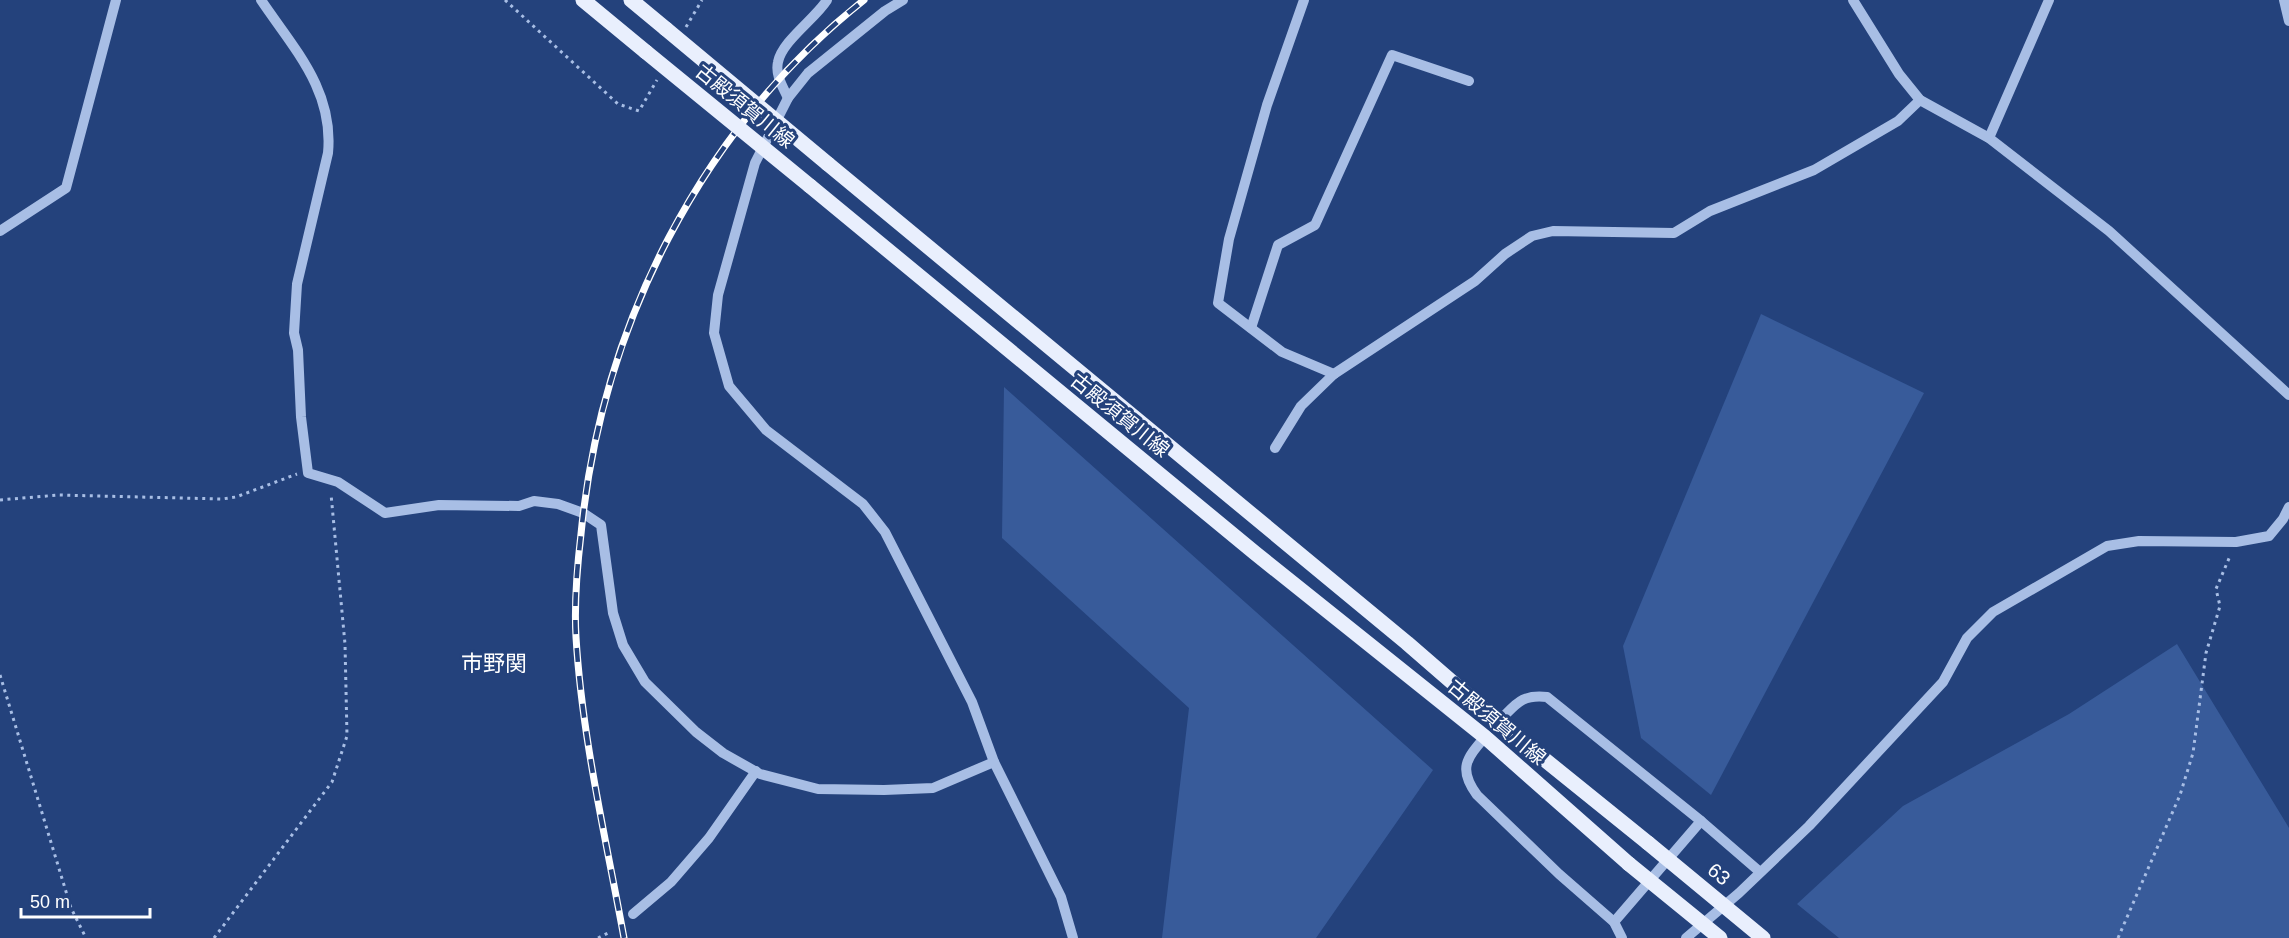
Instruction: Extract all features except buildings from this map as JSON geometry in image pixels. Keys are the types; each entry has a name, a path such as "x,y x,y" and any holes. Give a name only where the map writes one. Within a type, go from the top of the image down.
{"main road":[{"name":"古殿須賀川線","path":"583,0 1264,560 1485,737 1629,864 1720,938"},
{"name":"古殿須賀川線","path":"632,0 1454,682 1498,722 1648,843"},
{"name":"63","path":"1648,843 1762,938"}],"street":[{"path":"0,231 66,188 116,0"},
{"path":"261,0 316,80 327,114 330,137 297,284 294,333 298,350 301,417 308,473 338,482 384,513 439,504 519,506 534,501 558,504 583,513 601,525 613,613 623,645 645,682 696,732 723,753 760,774 818,789 933,788 994,762"},
{"path":"788,98 779,79 778,62 784,48 827,0"},
{"path":"903,0 885,11 808,73 788,98 754,163 718,295 714,333 729,386 766,430 863,504 885,532 972,702 994,762 1061,897 1072,938"},
{"path":"1304,0 1268,105 1229,239 1218,303 1282,352 1334,374"},
{"path":"1853,0 1899,74 1920,100 1989,138 2109,231 2289,395"},
{"path":"1989,138 2049,0"},
{"path":"2284,0 2289,19"},
{"path":"1251,328 1278,245 1316,225 1392,55 1469,81"},
{"path":"1275,448 1301,406 1334,374 1475,281 1505,254 1532,236 1553,231 1674,233 1710,211 1814,170 1898,121 1920,100"},
{"path":"1686,938 1739,893 1809,826 1943,682 1967,638 1993,612 2107,546 2139,541 2236,542 2270,536 2289,507"},
{"path":"1498,722 1526,698 1532,695 1547,697 1701,821 1760,872"},
{"path":"1485,737 1469,755 1465,768 1467,781 1559,874 1614,922 1622,938"},
{"path":"633,914 671,882 709,838 756,771"},
{"path":"1614,922 1701,821"}],"path":[{"path":"505,0 618,104 639,111 657,80"},
{"path":"685,28 702,0"},
{"path":"0,500 58,495 222,499 237,497 291,476 308,473"},
{"path":"214,938 332,782 347,736 345,644 330,480"},
{"path":"2118,938 2180,795 2193,753 2206,653 2220,606 2216,589 2236,542"},
{"path":"0,675 71,908 86,938"},
{"path":"598,938 610,932"}],"shaded area":[{"path":"1761,314 1924,393 1711,795 1641,738 1623,646"},
{"path":"1004,387 1433,770 1316,938 1162,938 1189,708 1002,538"},
{"path":"2177,644 2289,828 2289,938 1839,938 1797,904 1903,806 2069,714"}],"railway":[{"path":"624,938 589,751 575,624 581,534 592,457 611,382 636,308 668,238 708,172 753,109 806,52 864,0"}],"district":[{"name":"市野関","path":"494,663"}]}
